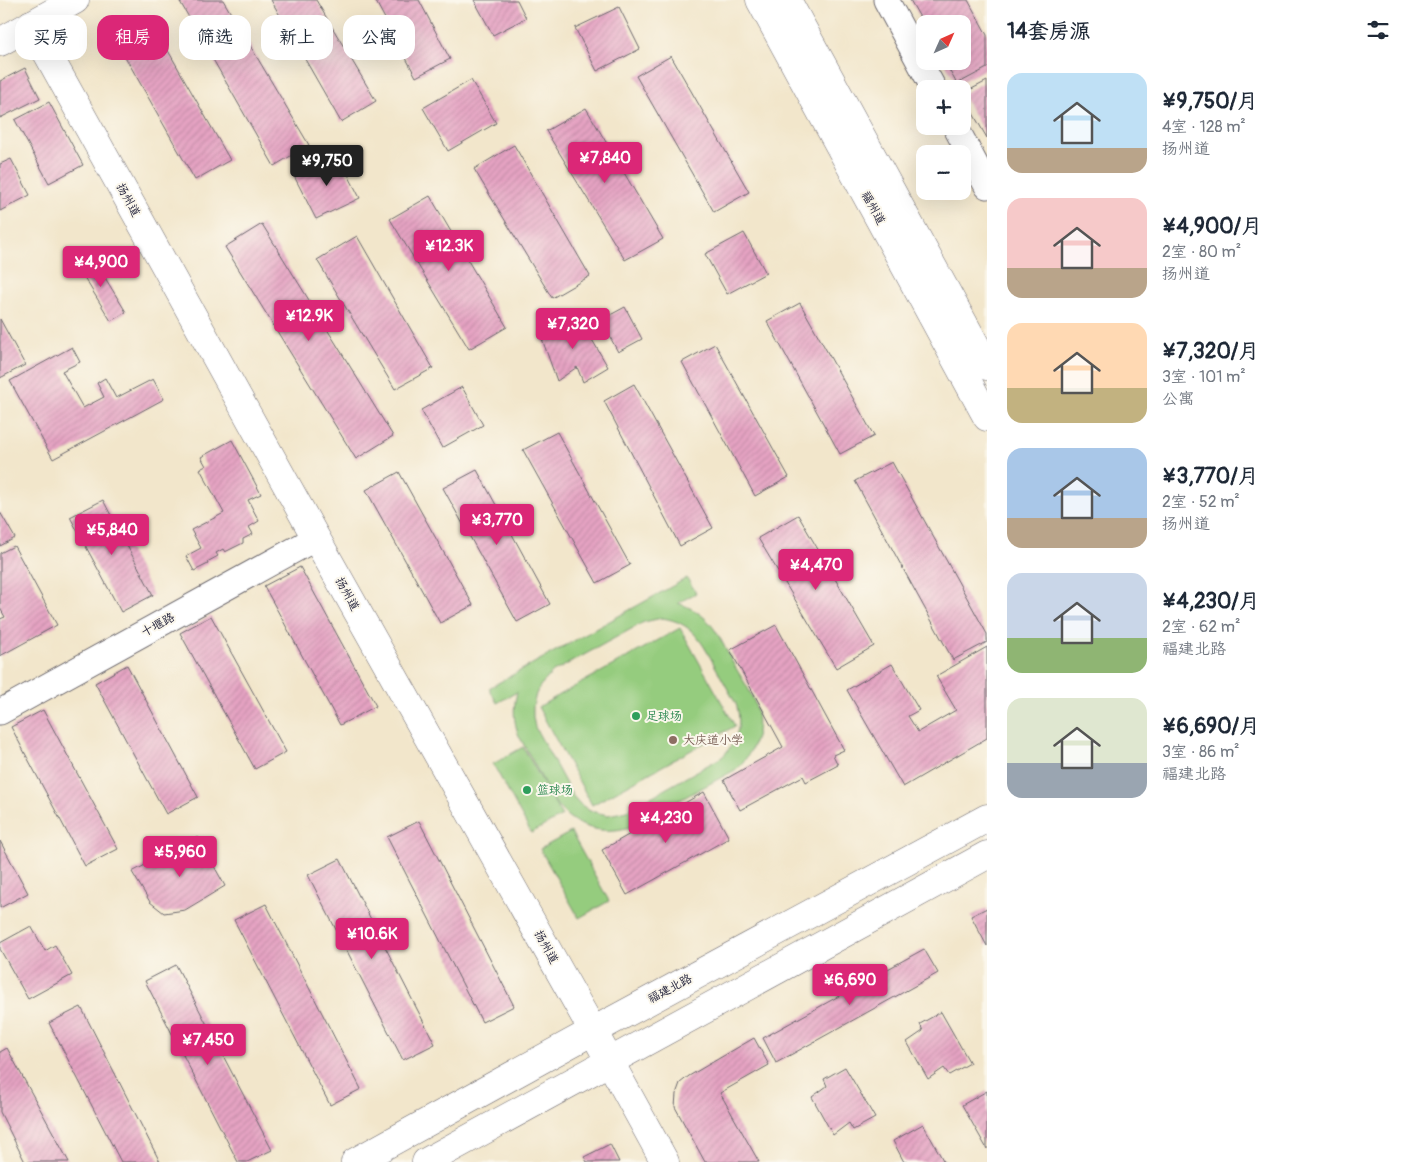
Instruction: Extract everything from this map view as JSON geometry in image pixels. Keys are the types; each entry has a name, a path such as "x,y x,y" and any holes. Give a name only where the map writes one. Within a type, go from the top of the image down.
{"street":[{"path":"48,15 75,0"},
{"name":"福州道","path":"760,0 985,409"},
{"name":"福州道","path":"787,0 987,366"},
{"path":"886,0 929,80"},
{"path":"0,42 15,33"},
{"name":"扬州道","path":"51,60 665,1162"},
{"path":"960,135 987,186"},
{"name":"十堰路","path":"0,712 316,538"},
{"name":"福建北路","path":"354,1162 987,818"},
{"path":"426,1162 987,855"}],"green space":[{"path":"687,578 696,593 678,603 699,613 718,634 752,696 758,716 758,726 749,754 735,770 630,827 619,830 598,830 578,823 569,817 552,798 517,730 514,714 517,692 497,703 489,688","holes":["662,618 672,620 695,634 710,657 736,704 739,719 737,733 731,746 722,757 626,811 608,815 590,811 572,795 535,727 533,706 536,694 540,686 553,672 644,622"]},
{"name":"足球场","path":"680,628 735,726 592,805 538,707"},
{"name":"篮球场","path":"523,747 562,816 531,833 493,764"},
{"name":"篮球场","path":"571,832 609,901 579,918 540,849"}],"building":[{"path":"179,0 223,0 232,15 188,15"},
{"path":"271,0 316,0 325,15 280,15"},
{"path":"375,0 419,0 450,59 416,77 407,60 415,60 415,15 383,15"},
{"path":"474,0 517,0 526,18 493,35"},
{"path":"910,0 968,0 987,35 987,68 964,80 955,80 949,70 971,70 971,15 919,15"},
{"path":"619,7 640,49 597,71 575,28"},
{"path":"333,29 343,45 343,60 352,60 376,101 341,122 305,60 333,60"},
{"path":"251,47 309,145 274,166 213,60 251,60"},
{"path":"169,52 230,160 195,180 127,60 169,60"},
{"path":"671,56 749,192 714,212 636,76"},
{"path":"25,68 40,98 0,118 0,81"},
{"path":"471,80 496,123 448,151 423,108"},
{"path":"987,81 987,138 971,110 971,89"},
{"path":"49,102 83,165 49,183 15,120"},
{"path":"586,108 663,239 625,260 546,131"},
{"path":"514,145 590,276 552,298 474,169"},
{"path":"338,155 360,198 316,219 294,176"},
{"path":"11,159 30,195 0,211 0,164"},
{"path":"430,196 507,327 469,349 390,219"},
{"path":"262,224 393,436 356,459 225,247"},
{"path":"744,233 766,273 727,294 705,254"},
{"path":"357,236 433,368 395,389 317,260"},
{"path":"91,255 126,312 111,321 76,264"},
{"path":"800,303 874,436 840,454 767,321"},
{"path":"625,307 642,339 618,352 601,320"},
{"path":"577,314 608,367 583,382 577,367 557,381 541,336"},
{"path":"0,319 25,365 0,378"},
{"path":"715,344 789,477 755,496 682,362"},
{"path":"72,347 80,362 62,371 83,408 104,397 97,383 105,378 116,398 153,379 164,399 53,459 10,381"},
{"path":"634,384 713,528 680,546 604,401"},
{"path":"462,387 483,425 442,448 421,410"},
{"path":"557,432 630,565 597,583 523,450"},
{"path":"232,440 261,494 248,500 259,521 249,527 253,534 243,539 243,543 225,552 223,549 216,553 218,556 194,571 186,556 201,548 191,530 224,513 200,469 206,466 201,457"},
{"path":"892,462 987,634 987,642 953,660 855,481"},
{"path":"477,470 550,604 517,622 443,488"},
{"path":"399,472 473,605 440,623 366,490"},
{"path":"103,500 153,595 121,612 70,517"},
{"path":"0,512 15,538 0,546"},
{"path":"798,515 874,646 836,668 758,538"},
{"path":"14,546 57,625 0,656 0,619 5,617 0,608 0,553"},
{"path":"300,567 376,706 340,725 264,586"},
{"path":"211,616 286,752 255,769 180,633"},
{"path":"776,625 844,750 833,755 838,765 806,782 803,776 740,810 724,780 783,747 730,650"},
{"path":"987,647 987,738 903,787 847,690 892,664 919,710 908,716 918,732 956,710 936,676"},
{"path":"127,665 198,797 166,814 95,683"},
{"path":"43,710 118,849 85,866 11,727"},
{"path":"704,792 729,838 627,895 602,850"},
{"path":"419,821 514,1006 482,1022 387,837"},
{"path":"198,837 225,886 185,910 164,913 150,902 132,872"},
{"path":"0,841 28,893 0,908"},
{"path":"340,859 435,1044 403,1060 308,875"},
{"path":"266,904 361,1089 330,1105 234,920"},
{"path":"987,908 987,946 971,916"},
{"path":"31,926 45,951 55,945 72,975 28,999 0,949 0,943"},
{"path":"924,949 938,973 776,1063 763,1038"},
{"path":"176,965 272,1150 247,1162 238,1162 145,981"},
{"path":"81,1007 160,1162 121,1162 49,1023"},
{"path":"941,1012 970,1063 949,1075 944,1068 928,1079 907,1042 923,1031 920,1024"},
{"path":"754,1038 769,1065 720,1093 759,1162 705,1162 675,1107 676,1094 680,1083"},
{"path":"7,1048 69,1162 25,1162 0,1112 0,1052"},
{"path":"845,1067 875,1118 853,1130 849,1123 833,1135 812,1097 827,1086 824,1079"},
{"path":"987,1091 987,1149 962,1105"},
{"path":"923,1124 944,1162 904,1162 893,1141"},
{"path":"610,1144 619,1162 587,1162 584,1157"}],"place":[{"name":"足球场","path":"636,716"},
{"name":"大庆道小学","path":"673,740"},
{"name":"篮球场","path":"527,790"}]}
